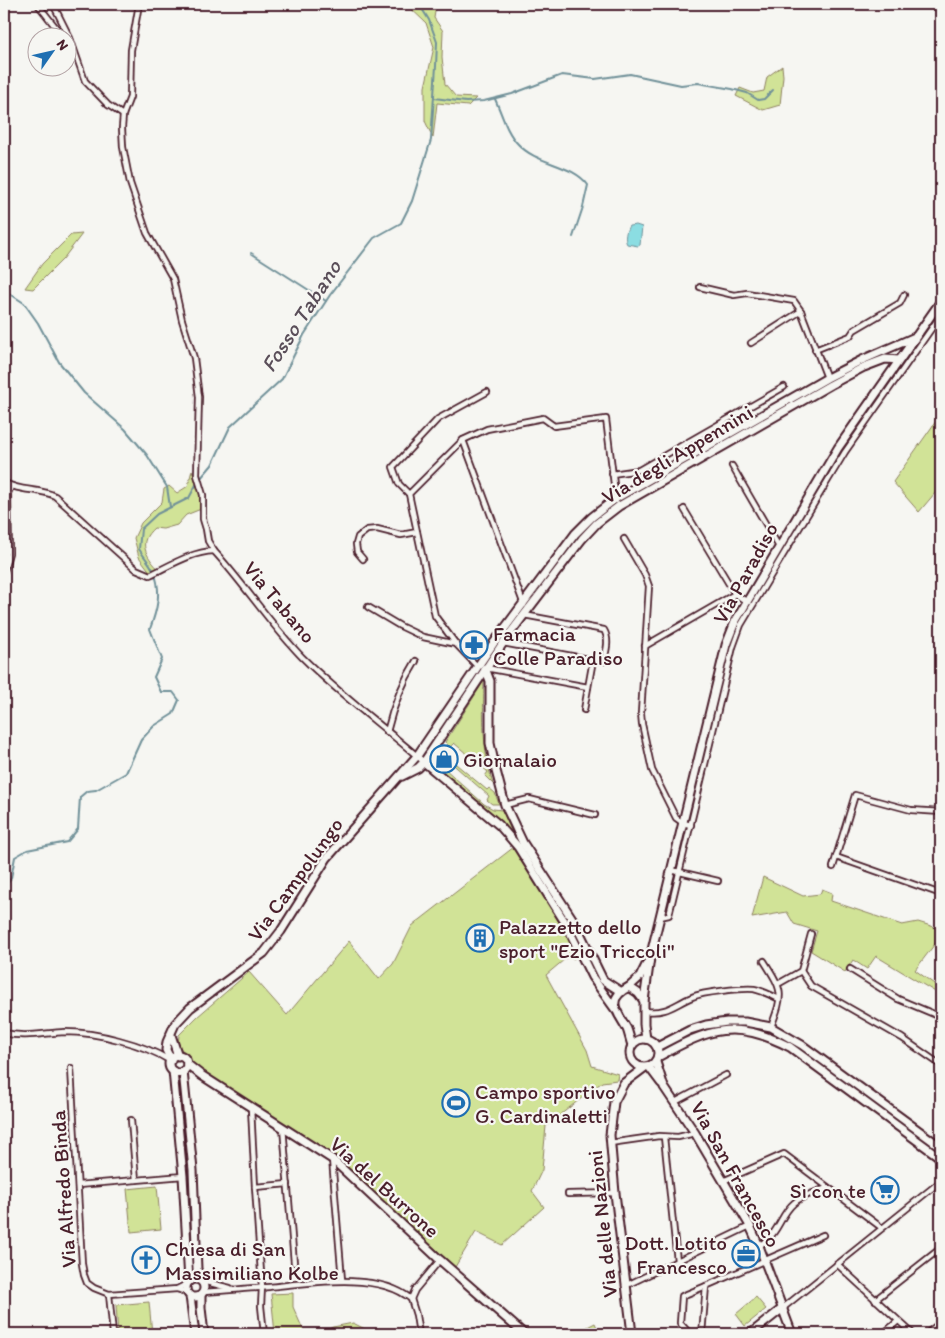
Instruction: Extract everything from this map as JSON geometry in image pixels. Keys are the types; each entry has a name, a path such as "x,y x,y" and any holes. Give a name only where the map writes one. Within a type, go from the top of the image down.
{"street":[{"path":"37,4 57,28"},
{"path":"53,4 64,28"},
{"name":"Via Tabano","path":"139,4 131,50 130,97 122,128 123,147 130,183 147,233 173,279 182,320 194,358 199,397 197,475 201,486 204,524 208,541 278,631 301,656 348,701 499,825 518,847 566,924 592,977 615,1009 627,1030 632,1045"},
{"path":"78,63 85,81 108,105 124,115"},
{"path":"700,286 734,295 747,292 794,301 801,311 827,378"},
{"path":"815,350 850,336 854,330 900,302 904,295"},
{"name":"Via Paradiso","path":"650,958 671,870 687,824 726,645 735,622 838,448 941,301"},
{"path":"750,343 801,311"},
{"path":"660,917 669,915 687,824 733,647 741,625 845,452 941,315"},
{"name":"Via degli Appennini","path":"424,762 503,643 582,539 617,503 827,378 862,360 916,337"},
{"path":"886,351 897,355 898,360"},
{"name":"Via degli Appennini","path":"417,756 522,603 575,534 592,517 830,384 876,362 885,359 898,360"},
{"path":"876,362 882,365 888,376"},
{"path":"612,474 639,470 784,387"},
{"path":"487,392 438,418 393,467 399,484 409,494 434,616 456,644 477,666 588,687"},
{"path":"409,494 463,440 487,428 543,418 554,426 606,419 617,503"},
{"path":"463,440 526,613 604,630 608,641 604,661 503,643"},
{"path":"838,448 845,452"},
{"path":"732,466 779,547"},
{"path":"4,482 11,487 49,493 55,496 136,569 150,575 191,555 214,551"},
{"path":"4,571 9,553 8,493 11,487"},
{"path":"684,508 735,594 746,601"},
{"path":"363,559 357,552 356,544 358,537 367,530 377,529 401,535 417,532"},
{"path":"624,539 645,575 648,586 641,713 652,770 676,818 687,824"},
{"path":"645,646 735,594"},
{"path":"368,607 423,637 456,644"},
{"path":"584,710 593,660"},
{"path":"387,732 397,699 407,675 416,661"},
{"path":"486,668 490,681 490,743 494,767 505,805 523,843 575,923 603,980 620,992"},
{"name":"Via Campolungo","path":"171,1034 175,1024 190,1008 264,953 281,931 327,858 417,756"},
{"name":"Via Campolungo","path":"397,779 418,768 424,762"},
{"path":"833,867 855,795 911,810 941,812"},
{"path":"505,805 529,799 595,815"},
{"path":"836,857 941,894"},
{"path":"671,870 718,881"},
{"path":"778,984 801,971 811,934"},
{"path":"615,1009 616,999 620,992 640,977 650,958"},
{"path":"646,1039 644,1001 650,958"},
{"path":"764,961 778,984 780,992 771,1027"},
{"path":"850,969 898,999 941,1017"},
{"path":"801,971 811,986 902,1038 941,1065"},
{"path":"629,986 638,992 644,1001"},
{"path":"645,1011 656,1012 673,1008 692,997 702,994 751,989 779,999"},
{"path":"657,1047 690,1030 706,1025 745,1022 771,1027 802,1045 941,1147"},
{"path":"646,1067 704,1034 725,1030 748,1032 772,1038 790,1046 941,1158"},
{"path":"4,1033 31,1036 64,1032 78,1033 125,1042 158,1053 171,1060"},
{"path":"171,1034 178,1056 185,1059 187,1064 183,1071 178,1073 173,1071"},
{"path":"171,1034 166,1050 171,1060 170,1067 173,1071 183,1176 188,1283 195,1334"},
{"path":"657,1060 657,1047 654,1043 646,1039 638,1040 632,1045 630,1058 636,1065 646,1067 664,1087"},
{"path":"171,1060 178,1056"},
{"name":"Via San Francesco","path":"657,1060 664,1087 695,1133 750,1226 792,1334"},
{"name":"Via del Burrone","path":"187,1064 251,1108 332,1159 522,1334"},
{"name":"Via delle Nazioni","path":"632,1334 610,1143 614,1102 624,1083 646,1067"},
{"name":"Via Alfredo Binda","path":"71,1068 84,1275 87,1282 94,1288 110,1294"},
{"path":"183,1071 193,1170 197,1269 205,1286 202,1294 204,1334"},
{"path":"675,1102 726,1075"},
{"path":"251,1108 264,1334"},
{"path":"131,1120 136,1180"},
{"path":"283,1127 294,1263"},
{"path":"610,1143 659,1136 664,1138 678,1137 695,1133"},
{"path":"664,1138 676,1261"},
{"path":"724,1181 784,1154 882,1228"},
{"path":"332,1159 342,1280"},
{"path":"78,1185 183,1176"},
{"path":"750,1334 941,1181"},
{"path":"255,1187 288,1184"},
{"path":"759,1246 773,1236 792,1204 800,1198 827,1188"},
{"path":"568,1194 615,1193"},
{"path":"625,1286 750,1226"},
{"path":"690,1334 680,1323 682,1296 823,1235"},
{"path":"875,1300 941,1248"},
{"path":"411,1299 415,1290 440,1260"},
{"path":"837,1264 913,1334"},
{"path":"113,1334 110,1294 177,1289 194,1278 234,1288"},
{"path":"177,1289 196,1297 202,1294 234,1288 342,1280 380,1286 402,1292 411,1299 419,1334"},
{"path":"702,1334 706,1286"},
{"path":"883,1334 898,1321"},
{"path":"926,1334 941,1322"}],"green space":[{"path":"406,4 453,4 436,6 434,18 443,31 442,57 445,84 456,97 476,98 468,106 437,103 433,138 425,121 425,87 434,47 426,23"},
{"path":"782,66 783,76 780,105 763,110 736,96 740,88 753,93 764,91 767,77"},
{"path":"82,234 63,259 33,289 25,288 42,264 71,235"},
{"path":"941,414 941,489 935,493 919,512 893,482"},
{"path":"192,470 201,495 201,509 186,515 177,525 163,529 154,528 149,533 145,549 158,569 151,573 139,557 134,538 141,523 162,502 164,489 169,486 177,493 188,486"},
{"path":"484,681 485,746 493,784 485,776 488,772 454,743 450,747 445,742"},
{"path":"442,746 447,750 444,754 487,790 489,788 495,793 499,804 492,804 487,800 489,796 448,760 445,763 436,756"},
{"path":"434,759 484,804 493,809 502,810 513,835 503,823 432,762"},
{"path":"514,847 555,910 578,956 573,959 571,954 546,975 587,1050 592,1066 618,1074 617,1080 602,1082 546,1126 542,1170 532,1191 544,1207 502,1245 476,1232 455,1267 339,1160 197,1068 178,1045 179,1035 249,972 287,1015 349,941 379,979 393,964 412,926"},
{"path":"763,877 803,896 820,894 822,889 832,893 831,901 902,925 918,922 941,929 941,936 915,970 941,989 937,993 876,956 867,969 853,960 845,972 811,951 817,931 794,924 787,912 752,918"},
{"path":"157,1186 161,1229 131,1232 127,1189"},
{"path":"293,1293 293,1307 305,1334 275,1334 271,1294"},
{"path":"756,1297 766,1309 745,1326 736,1314"},
{"path":"149,1302 152,1334 118,1334 116,1305"},
{"path":"353,1323 371,1334 318,1334 333,1327"},
{"path":"595,1323 599,1332 595,1334 574,1334"}],"water":[{"path":"636,225 642,227 640,245 638,246 627,244 626,240 626,232 629,226"}],"waterway":[{"name":"Fosso Tabano","path":"200,479 212,465 230,427 282,379 304,335 330,295 374,238 401,223 412,201 431,140 437,42 429,20 419,4"},
{"path":"434,98 466,102 484,101 512,94 562,75 595,79 630,74 681,85 698,83 732,89 747,93 758,100 764,99 773,90"},
{"path":"495,99 507,128 518,144 535,156 573,172 588,185 573,237"},
{"path":"251,253 326,301"},
{"path":"4,290 24,303 38,323 59,362 84,393 125,429 147,455 167,487 170,507"},
{"name":"Fosso Tabano","path":"4,890 11,878 15,857 27,850 67,842 78,829 80,797 87,791 96,790 126,773 141,740 154,726 173,714 179,700 173,692 161,692 154,677 162,659 150,629 156,608 158,587 153,569 139,549 141,529 157,514 189,498 197,483"}],"place":[{"name":"Farmacia Colle Paradiso","path":"474,645"},
{"name":"Giornalaio","path":"444,759"},
{"name":"Palazzetto dello sport \"Ezio Triccoli\"","path":"480,938"},
{"name":"Campo sportivo G. Cardinaletti","path":"456,1103"},
{"name":"Sì con te","path":"885,1190"},
{"name":"Dott. Lotito Francesco","path":"746,1254"},
{"name":"Chiesa di San Massimiliano Kolbe","path":"146,1260"}]}
